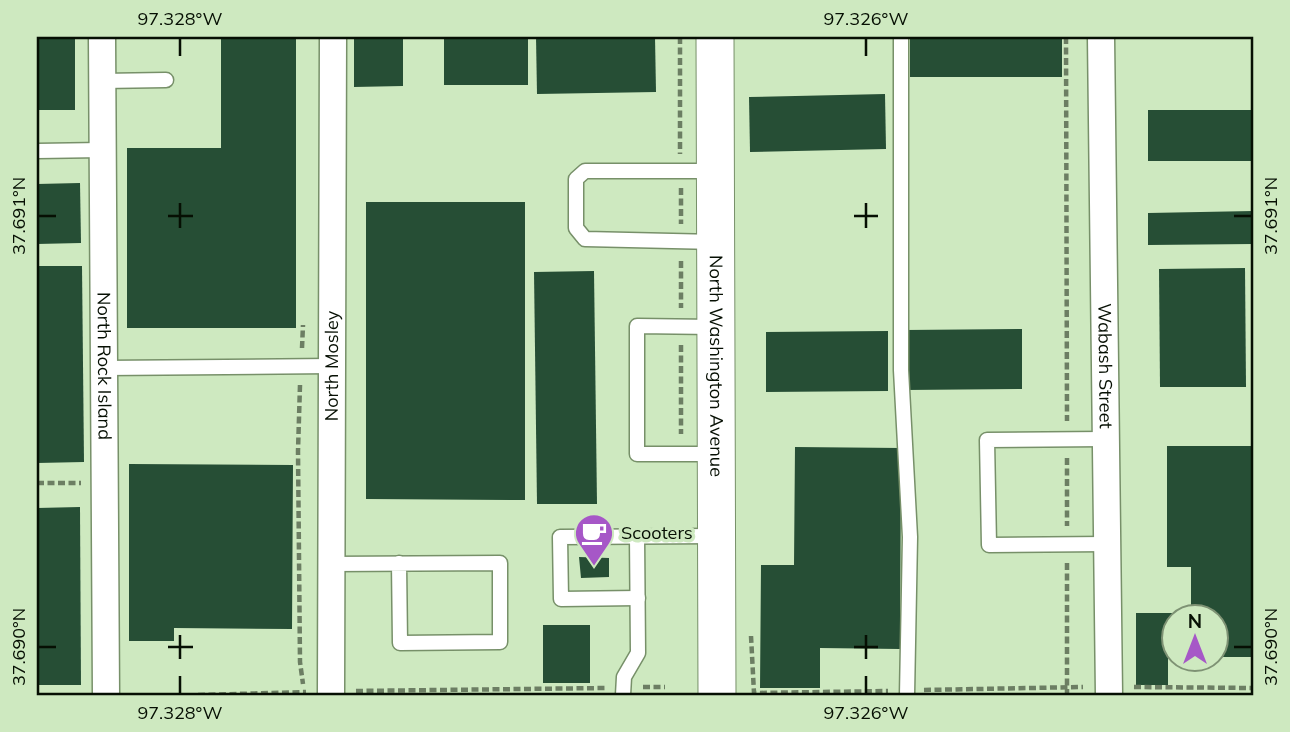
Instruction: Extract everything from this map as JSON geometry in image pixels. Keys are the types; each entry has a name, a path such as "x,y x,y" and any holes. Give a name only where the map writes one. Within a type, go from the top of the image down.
{"main road":[{"name":"North Washington Avenue","path":"716,37 698,171 698,326 699,454 717,536 717,695"}],"street":[{"name":"North Rock Island","path":"102,37 106,695"},
{"name":"North Mosley","path":"331,693 333,37"},
{"name":"Wabash Street","path":"1101,37 1109,691"}],"lane":[{"path":"901,37 901,370 910,537 907,693"},
{"path":"102,81 166,80"},
{"path":"37,151 102,150"},
{"path":"698,171 585,171 576,179 576,228 585,239 698,242"},
{"path":"698,326 637,326 637,454 699,454"},
{"path":"104,368 332,366"},
{"path":"1105,439 987,440 989,545 1107,544"},
{"path":"623,691 624,677 638,653 637,536"},
{"path":"638,598 561,599 561,537 717,536"},
{"path":"331,564 399,563 500,563 500,642 400,643 399,563"}],"path":[{"path":"680,37 698,171 699,454"},
{"path":"1066,37 1068,695"},
{"path":"303,325 298,451 300,662 304,692"},
{"path":"37,483 89,483"},
{"path":"198,695 623,691 665,687"},
{"path":"754,693 907,693 1068,687 1109,691 1253,688"}],"building":[{"path":"37,37 75,37 75,110 37,110"},
{"path":"221,37 296,37 296,328 127,328 127,148 221,148"},
{"path":"354,37 403,37 403,86 354,87"},
{"path":"444,37 528,37 528,85 444,85"},
{"path":"536,37 655,37 656,92 537,94"},
{"path":"910,37 1062,37 1062,77 910,77"},
{"path":"885,94 886,149 750,152 749,97"},
{"path":"1148,110 1253,110 1253,161 1148,161"},
{"path":"80,183 81,243 37,244 37,184"},
{"path":"366,202 525,202 525,500 366,499"},
{"path":"1253,211 1253,244 1148,245 1148,213"},
{"path":"37,266 82,266 84,462 37,463"},
{"path":"1245,268 1246,387 1160,387 1159,269"},
{"path":"594,271 597,504 537,504 534,272"},
{"path":"1022,329 1022,389 905,390 905,330"},
{"path":"888,331 888,391 766,392 766,332"},
{"path":"1167,446 1253,446 1253,657 1230,657 1230,602 1191,602 1191,567 1167,567"},
{"path":"795,447 901,448 900,649 820,648 820,688 760,688 761,565 794,565"},
{"path":"129,464 293,465 292,629 174,628 174,641 129,641"},
{"path":"80,507 81,685 37,685 37,508"},
{"name":"Scooters","path":"579,557 609,558 609,577 581,578"},
{"path":"1136,613 1160,613 1160,672 1168,672 1168,685 1136,685"},
{"path":"543,625 590,625 590,683 543,683"}],"place":[{"name":"Scooters","path":"594,567"}]}
